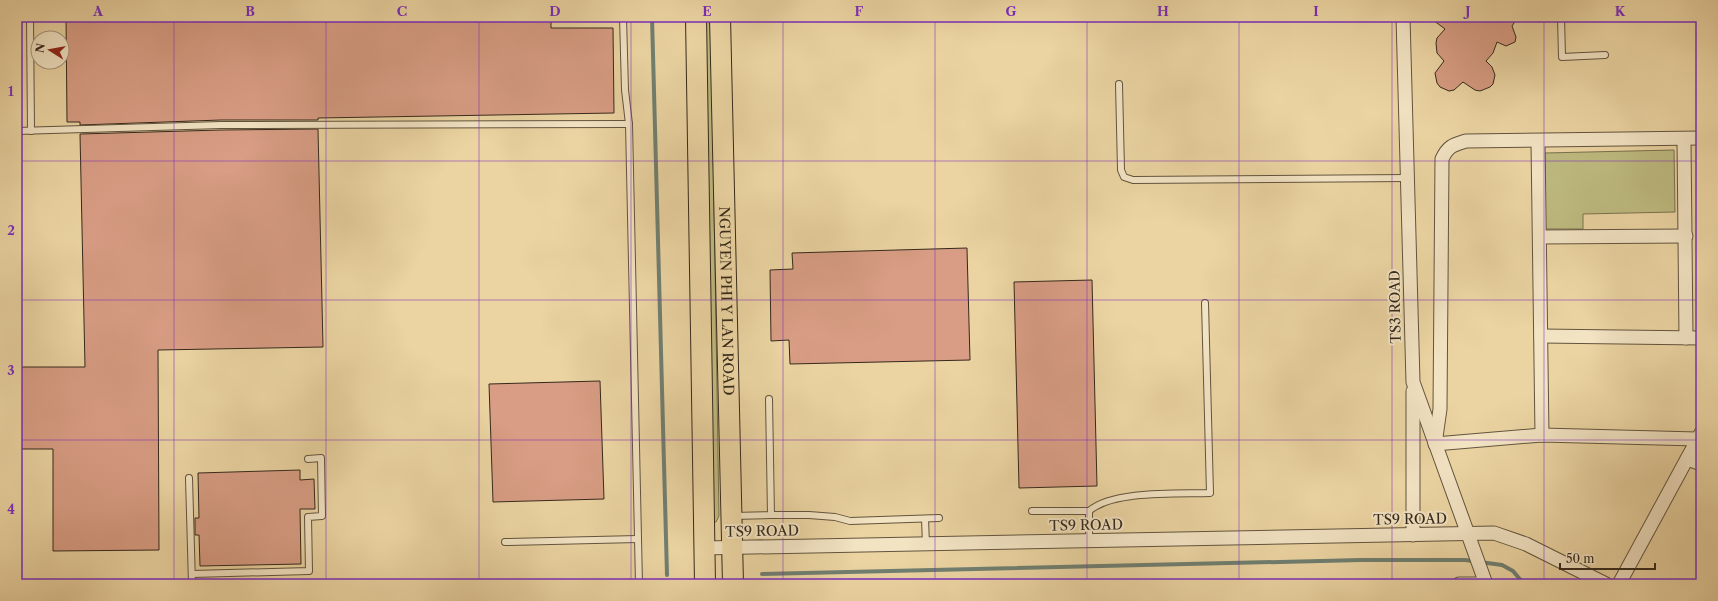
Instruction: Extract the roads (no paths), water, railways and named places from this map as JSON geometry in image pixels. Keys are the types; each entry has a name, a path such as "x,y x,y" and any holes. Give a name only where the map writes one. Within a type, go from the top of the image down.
{"main road":[{"name":"NGUYEN PHI Y LAN ROAD","path":"696,17 705,584"},
{"name":"NGUYEN PHI Y LAN ROAD","path":"720,17 733,584"}],"street":[{"name":"TS3 ROAD","path":"1403,17 1413,382 1468,534 1472,549 1486,584"},
{"path":"1619,584 1699,436 1542,435 1435,444 1440,408 1442,159 1446,150 1456,144 1466,141 1538,142 1701,138"},
{"path":"1684,139 1686,338"},
{"path":"1538,142 1542,435"},
{"path":"1540,237 1686,236"},
{"path":"1541,336 1701,338"},
{"path":"1413,382 1413,535"},
{"path":"1687,459 1701,464"},
{"name":"TS9 ROAD","path":"704,548 1494,533 1526,544 1606,584"},
{"path":"1459,584 1486,584"}],"lane":[{"path":"30,17 31,131"},
{"path":"623,17 625,90 629,124 639,584"},
{"path":"1561,17 1562,57 1605,55"},
{"path":"1120,84 1121,170 1124,177 1133,180 1408,178"},
{"path":"17,131 221,125 629,124"},
{"path":"1032,511 1089,511 1102,502 1117,499 1142,496 1210,493 1205,303"},
{"path":"769,399 771,515"},
{"path":"192,574 309,570 308,517 322,516 321,458 308,459"},
{"path":"190,478 192,584"},
{"path":"1089,511 1089,541"},
{"path":"732,516 809,515 835,517 850,521 939,518"},
{"path":"925,518 926,544"},
{"path":"505,542 638,539"}],"waterway":[{"path":"652,17 667,575"},
{"path":"762,574 1361,560 1465,560 1502,565 1513,571 1524,584"}]}
